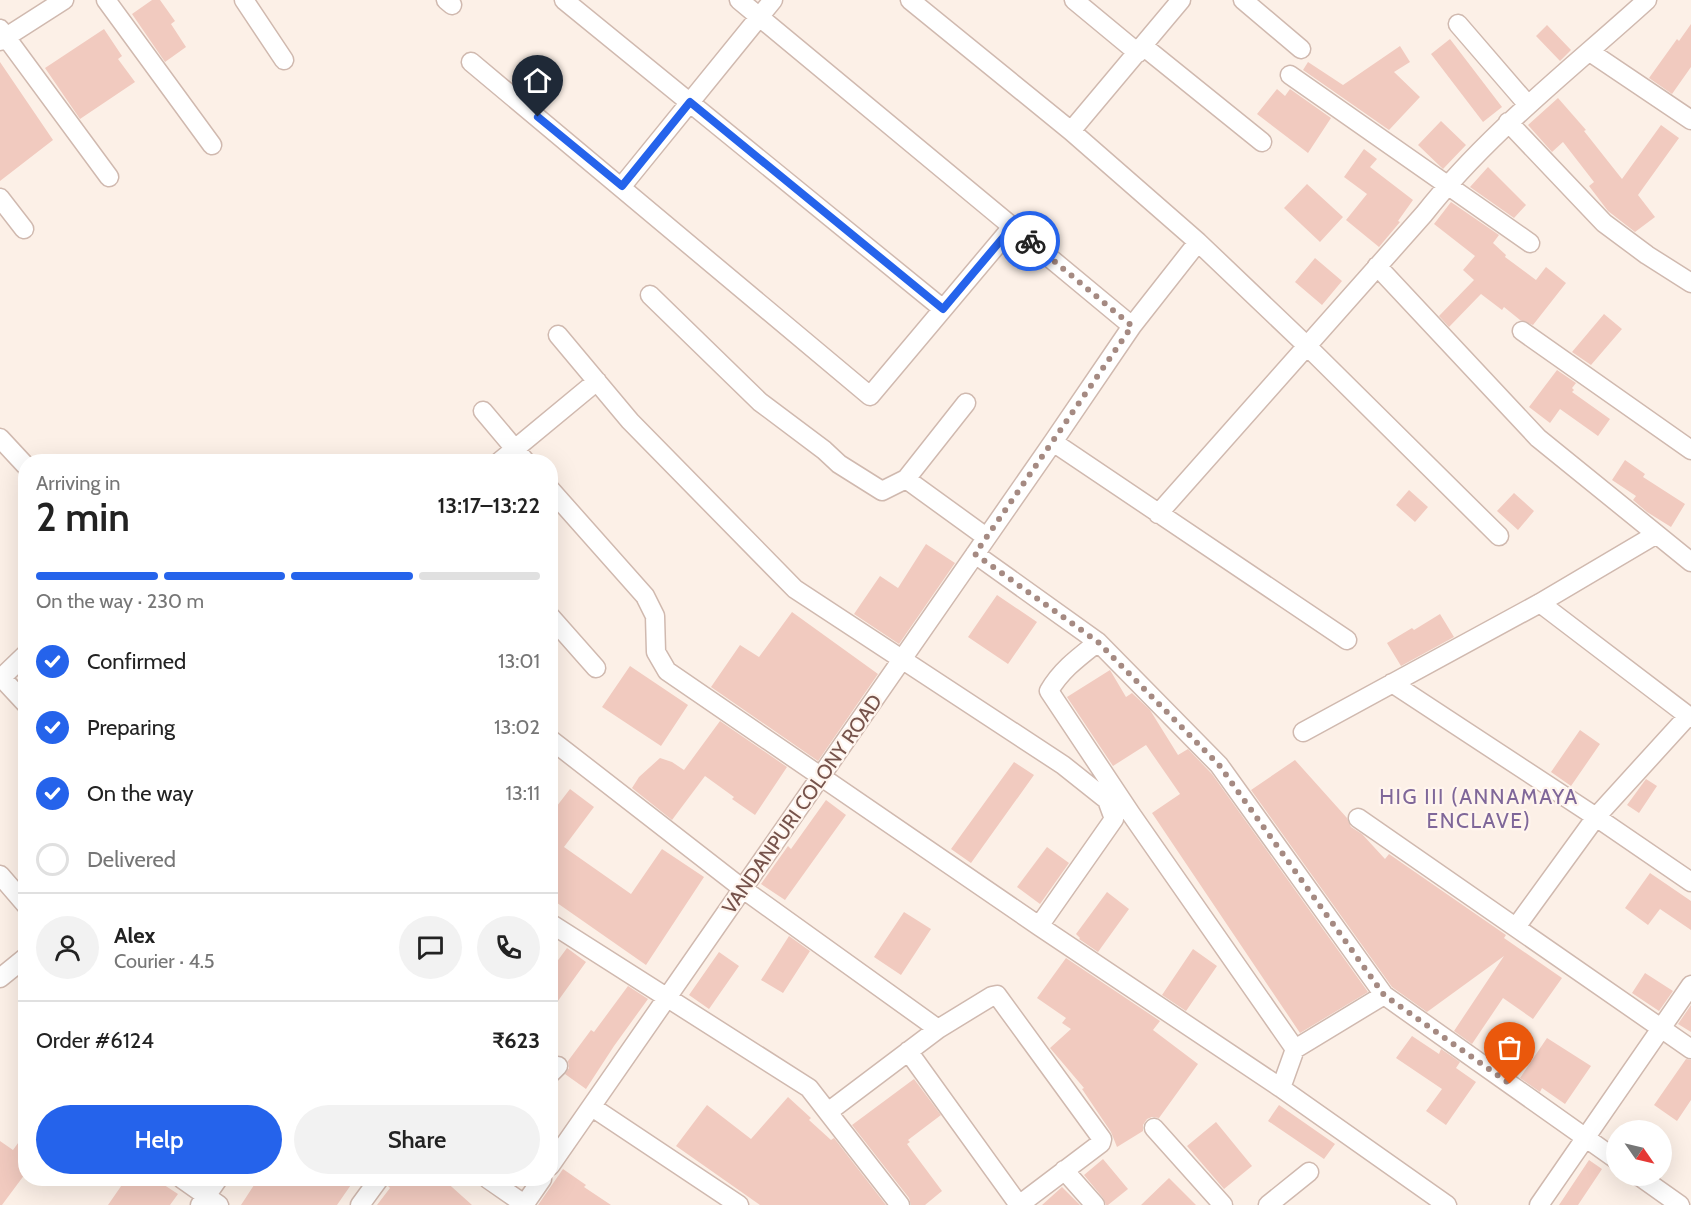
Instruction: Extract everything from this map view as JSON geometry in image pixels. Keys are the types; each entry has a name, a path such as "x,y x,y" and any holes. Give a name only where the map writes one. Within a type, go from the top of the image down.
{"street":[{"path":"64,0 2,36 109,177"},
{"path":"106,0 212,145"},
{"path":"244,0 284,60"},
{"path":"564,0 943,309"},
{"path":"739,0 1132,326"},
{"path":"622,186 773,0"},
{"path":"910,0 1071,131 1197,242 1306,345 1499,536"},
{"path":"1074,0 1263,142"},
{"path":"1071,131 1181,0"},
{"path":"1243,0 1301,49"},
{"path":"1158,514 1306,345 1425,214 1447,186 1508,123 1647,0"},
{"path":"1458,24 1528,105"},
{"path":"1590,52 1691,120"},
{"path":"471,62 622,186 870,396 1012,227"},
{"path":"1290,75 1530,243"},
{"path":"1508,123 1604,223 1647,255 1691,283"},
{"path":"0,198 24,229"},
{"name":"VANDANPURI COLONY ROAD","path":"558,1155 1132,326 1197,242"},
{"path":"1377,266 1538,438 1691,562"},
{"path":"650,295 760,402 824,450 838,464 882,491 906,479 966,403"},
{"path":"1522,332 1691,450"},
{"path":"558,335 630,421 795,588 1063,765 1107,800 1114,819 1039,926"},
{"path":"521,454 597,381"},
{"path":"483,411 519,454"},
{"path":"0,438 18,457"},
{"path":"1053,442 1347,640"},
{"path":"906,479 986,537"},
{"path":"558,498 645,596 655,616 656,652 667,671 1039,926 1281,1088 1448,1205"},
{"path":"1303,732 1540,603 1656,535"},
{"path":"975,554 1098,642 1219,765 1384,995 1606,1152"},
{"path":"1516,927 1596,817 1690,717 1540,603"},
{"path":"558,627 596,668"},
{"path":"1098,642 1069,665 1055,680 1049,691 1131,814 1295,1049"},
{"path":"18,661 0,678 18,696"},
{"path":"1392,683 1691,882"},
{"path":"558,745 743,889 938,1029"},
{"path":"1358,818 1691,1048"},
{"path":"0,875 18,896"},
{"path":"558,928 809,1088 900,1205"},
{"path":"0,978 18,963"},
{"path":"1539,1205 1691,985"},
{"path":"1281,1088 1295,1049 1384,995"},
{"path":"828,1112 908,1051 938,1029 992,996 1000,997 1101,1137 1101,1143 1019,1205 908,1051"},
{"path":"592,1107 739,1205"},
{"path":"1154,1128 1223,1205"},
{"path":"1064,1170 1095,1205"},
{"path":"1268,1205 1309,1172"},
{"path":"190,1186 208,1202 215,1186"},
{"path":"360,1205 374,1186"},
{"path":"498,1186 524,1205 537,1186"},
{"path":"1653,1186 1680,1205"}],"building":[{"path":"152,0 160,0 175,21 171,24 186,47 165,62 132,14"},
{"path":"1691,24 1691,67 1672,94 1649,78 1677,39 1679,41"},
{"path":"1547,25 1571,50 1560,61 1536,36"},
{"path":"104,29 122,56 118,59 135,82 80,119 45,68"},
{"path":"1450,39 1502,107 1483,122 1431,54"},
{"path":"1400,46 1410,62 1394,72 1420,97 1389,130 1303,70 1308,62 1343,85"},
{"path":"0,62 53,140 0,181"},
{"path":"1277,89 1285,96 1290,89 1331,118 1308,153 1257,114"},
{"path":"1558,98 1586,130 1584,131 1622,179 1661,125 1679,138 1638,195 1655,217 1635,232 1608,211 1589,186 1594,182 1563,142 1552,152 1528,125"},
{"path":"1441,121 1466,145 1443,169 1418,145"},
{"path":"1364,149 1377,159 1370,167 1413,200 1398,221 1400,222 1379,247 1346,220 1367,194 1344,177"},
{"path":"1488,167 1526,205 1514,218 1470,187"},
{"path":"1307,184 1343,217 1320,242 1284,208"},
{"path":"1451,202 1499,235 1493,243 1506,255 1505,257 1536,280 1546,267 1566,283 1533,325 1520,320 1504,307 1502,310 1481,294 1449,327 1439,316 1474,280 1463,270 1475,256 1434,224"},
{"path":"1315,258 1342,281 1322,305 1295,282"},
{"path":"1604,314 1622,329 1591,365 1572,352"},
{"path":"1557,370 1576,383 1572,392 1610,419 1598,436 1560,409 1550,423 1529,407"},
{"path":"1625,460 1645,474 1643,477 1685,504 1671,527 1647,512 1633,500 1636,496 1612,480"},
{"path":"1409,490 1428,507 1415,522 1396,505"},
{"path":"1514,493 1534,511 1518,530 1497,511"},
{"path":"926,544 955,563 899,644 854,614 880,576 898,588"},
{"path":"997,595 1037,622 1008,664 968,637"},
{"path":"792,612 878,674 818,761 711,687 740,645 759,657"},
{"path":"1440,614 1454,637 1401,666 1387,643"},
{"path":"630,666 688,705 661,746 602,707"},
{"path":"1110,670 1126,697 1132,693 1150,710 1178,755 1188,749 1212,774 1368,992 1300,1033 1152,813 1180,794 1146,745 1113,766 1067,697"},
{"path":"720,721 787,767 755,815 705,776 672,820 632,788 639,777 660,758 684,770"},
{"path":"1580,730 1600,744 1571,786 1551,772"},
{"path":"1295,760 1347,818 1351,827 1362,834 1385,859 1389,854 1506,935 1504,938 1562,978 1533,1019 1503,998 1472,1044 1454,1031 1504,956 1427,1012 1392,987 1251,790"},
{"path":"1014,762 1034,775 971,863 951,849"},
{"path":"1646,779 1657,786 1639,813 1627,805"},
{"path":"570,789 594,807 564,847 631,894 662,849 704,877 646,965 558,904 558,805"},
{"path":"826,800 846,815 785,900 761,884 788,846 791,849"},
{"path":"1047,847 1069,863 1040,904 1017,887"},
{"path":"1650,873 1691,901 1691,930 1660,909 1648,925 1625,908"},
{"path":"1107,892 1129,909 1098,952 1079,939 1076,934"},
{"path":"904,912 931,929 901,975 874,957"},
{"path":"789,936 810,951 783,993 761,980"},
{"path":"567,948 586,962 558,1001 558,960"},
{"path":"1193,949 1217,966 1186,1011 1162,995"},
{"path":"719,952 739,966 709,1009 689,995"},
{"path":"1066,958 1160,1021 1153,1030 1198,1064 1159,1118 1147,1119 1143,1125 1143,1131 1117,1147 1111,1132 1082,1089 1084,1088 1050,1048 1071,1029 1062,1023 1066,1018 1037,998"},
{"path":"1645,973 1673,991 1659,1011 1632,993"},
{"path":"628,986 648,999 586,1089 565,1074 569,1068 568,1061 591,1030 594,1032"},
{"path":"1691,1005 1691,1032 1678,1024"},
{"path":"1412,1036 1439,1054 1441,1049 1460,1062 1456,1068 1476,1082 1446,1125 1426,1111 1442,1089 1396,1058"},
{"path":"1547,1038 1591,1066 1565,1104 1542,1088 1540,1092 1520,1078"},
{"path":"1686,1059 1691,1060 1691,1100 1677,1121 1654,1105"},
{"path":"914,1079 941,1115 908,1140 910,1142 907,1144 942,1191 925,1205 911,1205 909,1198 852,1125"},
{"path":"788,1097 831,1140 834,1138 886,1205 760,1205 676,1146 707,1105 751,1139"},
{"path":"1279,1105 1335,1144 1324,1159 1268,1121"},
{"path":"1216,1122 1252,1166 1224,1189 1187,1146"},
{"path":"0,1141 13,1150 18,1143 18,1183 0,1205"},
{"path":"1103,1159 1128,1189 1108,1205 1084,1175"},
{"path":"1589,1160 1602,1169 1578,1205 1559,1205"},
{"path":"563,1169 611,1205 538,1205 551,1186 558,1186 558,1176"},
{"path":"1169,1178 1196,1205 1141,1205"},
{"path":"121,1186 166,1186 178,1194 170,1205 108,1205"},
{"path":"253,1186 350,1186 337,1205 241,1205"},
{"path":"388,1186 451,1186 472,1205 377,1205 390,1188"},
{"path":"1062,1187 1080,1205 1042,1205"}],"way so far":[{"path":"1030,241 1132,326 975,554 1098,642 1219,765 1384,995 1510,1084"}],"district":[{"name":"HIG III (ANNAMAYA ENCLAVE)","path":"1479,808"}],"route":[{"path":"538,117 622,186 690,102 943,309 1012,227 1030,241"}]}
